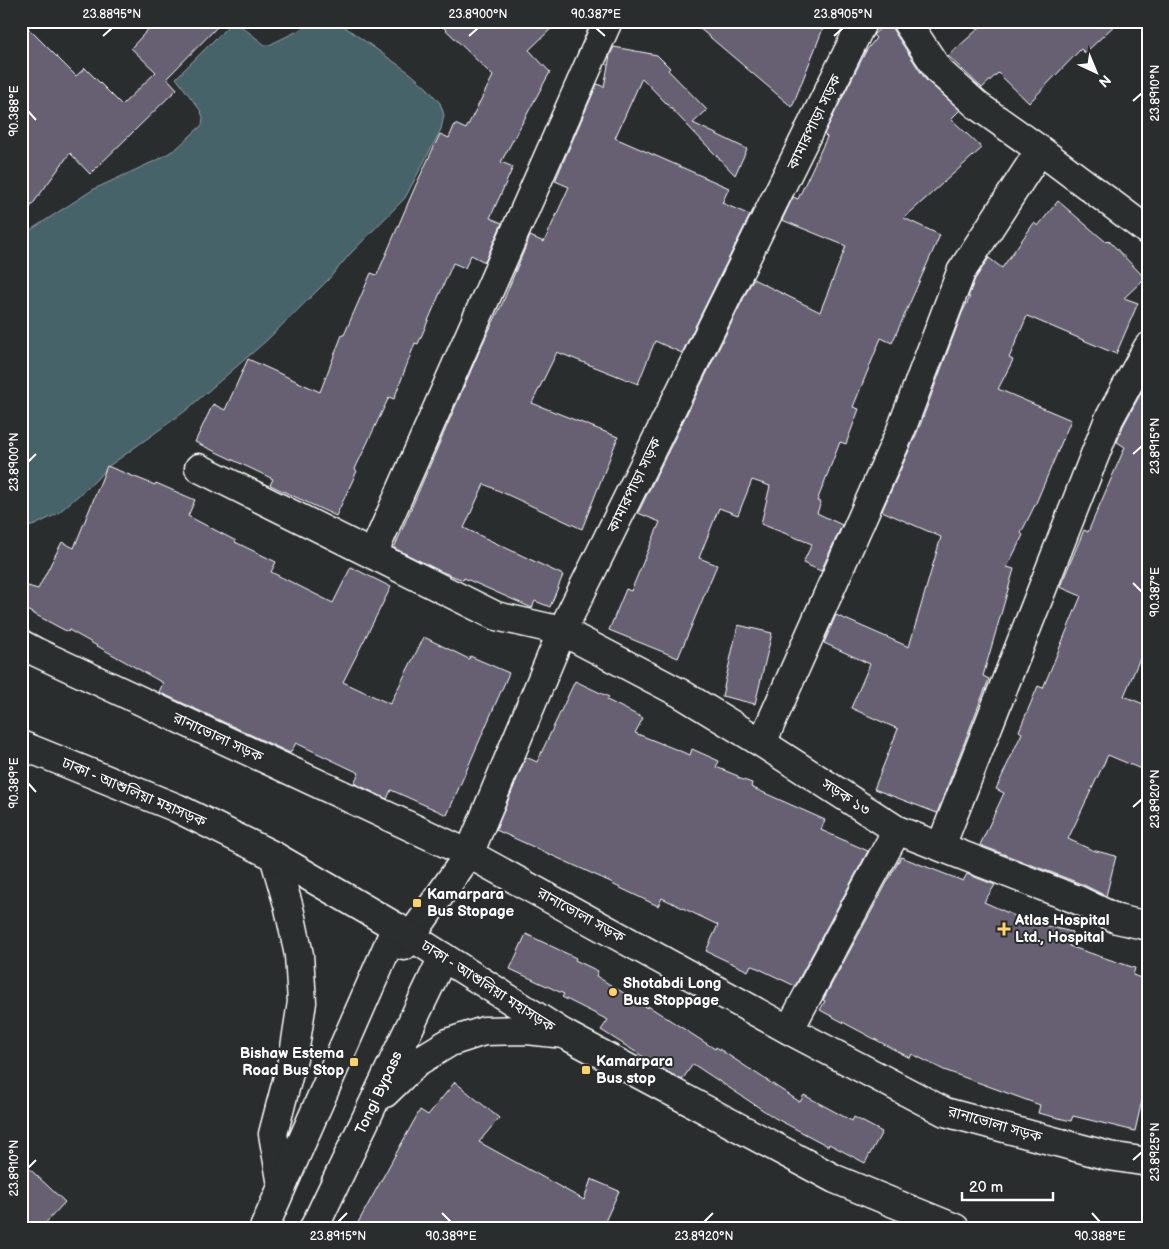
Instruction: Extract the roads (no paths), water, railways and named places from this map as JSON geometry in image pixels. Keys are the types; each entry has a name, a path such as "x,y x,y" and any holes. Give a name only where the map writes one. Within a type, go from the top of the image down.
{"main road":[{"path":"373,554 608,21"},
{"name":"কামারপাড়া সড়ক","path":"264,1228 282,1185 400,937 469,854 562,632 863,21"},
{"path":"906,21 940,71 978,106 1148,231"},
{"path":"762,743 901,430 961,272 1040,150"},
{"path":"941,846 1109,419 1148,347"},
{"name":"সড়ক ১৩","path":"198,468 496,616 562,632 680,692 896,830 1078,900 1117,919 1148,926"},
{"name":"রানাভোলা সড়ক","path":"21,644 469,854 789,1030 945,1112 1109,1156 1148,1162"},
{"name":"ঢাকা - আশুলিয়া মহাসড়ক","path":"21,745 177,808 274,856 400,937 443,957 564,1034 835,1179 955,1228"},
{"path":"789,1030 896,830"},
{"path":"274,856 289,908 299,955 302,1002 294,1054 273,1134 282,1185"},
{"name":"Tongi Bypass","path":"314,1228 443,957"},
{"path":"371,1106 417,1062 450,1042 484,1032 527,1030 564,1034"}],"water":[{"path":"232,22 236,22 265,45 269,45 312,24 323,22 342,25 410,73 428,89 440,103 444,115 441,129 405,198 350,254 327,281 266,341 184,412 109,466 95,481 57,514 35,525 21,529 21,236 94,189 159,159 177,148 202,125 203,117 200,110 176,78"}],"place":[{"name":"Kamarpara Bus Stopage","path":"417,903"},
{"name":"Atlas Hospital Ltd., Hospital","path":"1004,929"},
{"name":"Shotabdi Long Bus Stoppage","path":"613,992"},
{"name":"Bishaw Estema Road Bus Stop","path":"354,1062"},
{"name":"Kamarpara Bus stop","path":"586,1070"}]}
